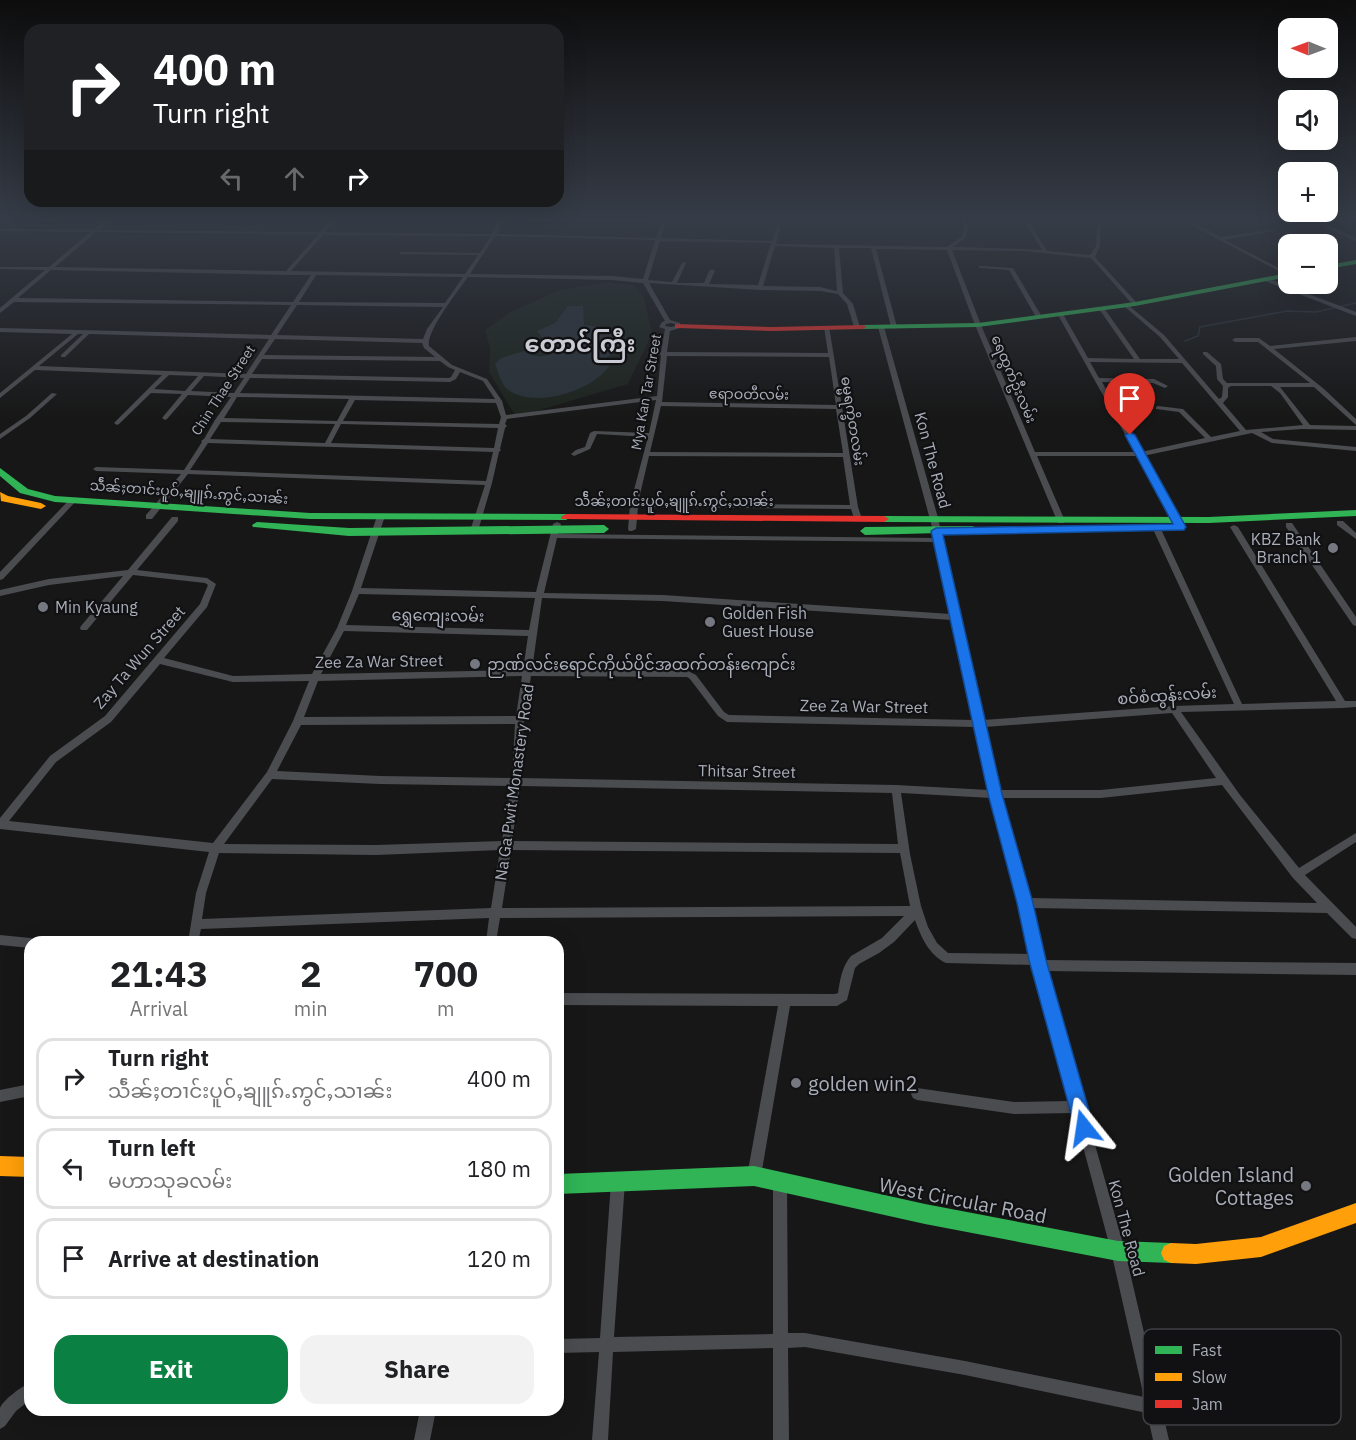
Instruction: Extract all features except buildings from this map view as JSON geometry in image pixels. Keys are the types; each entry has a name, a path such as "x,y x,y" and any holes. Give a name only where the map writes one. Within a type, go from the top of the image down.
{"main road":[{"path":"672,325 772,328 978,325 1131,305 1234,286"},
{"name":"သဵႅၼ်ႈတၢင်းပူဝ်ႇၶျူၵ်ႉဢွင်ႇသၢၼ်း","path":"0,471 24,490 43,497 154,512 175,519 375,532 476,524"},
{"name":"သဵႅၼ်ႈတၢင်းပူဝ်ႇၶျူၵ်ႉဢွင်ႇသၢၼ်း","path":"0,495 5,499 62,511 381,516 556,528 633,517 856,513 936,530 1061,521 1234,527 1356,522"},
{"name":"သဵႅၼ်ႈတၢင်းပူဝ်ႇၶျူၵ်ႉဢွင်ႇသၢၼ်း","path":"633,517 936,530 1156,527 1356,513"},
{"path":"0,1166 24,1167"},
{"name":"West Circular Road","path":"564,1184 754,1176 925,1214 1118,1251 1196,1254 1261,1247 1356,1213"}],"street":[{"path":"0,310 28,286"},
{"name":"Chin Thae Street","path":"154,512 184,473 306,286"},
{"path":"459,286 425,341 426,347 440,359 485,381 499,401 504,417 498,450 476,524"},
{"name":"Mya Kan Tar Street","path":"633,517 659,401 662,354 672,325 648,286"},
{"path":"728,286 840,293"},
{"path":"839,286 840,293 850,304 857,327"},
{"name":"Kon The Road","path":"880,286 957,617 995,794 1025,903 1038,962 1118,1251 1143,1359"},
{"name":"ရေထွက်ဦးလမ်း","path":"963,286 1061,521"},
{"path":"1021,286 1039,318"},
{"path":"1116,286 1184,361 1244,432"},
{"path":"1305,294 1356,314"},
{"path":"12,300 446,305"},
{"path":"1102,309 1138,360"},
{"path":"1061,315 1179,524"},
{"name":"ဓမ္မရက္ခိတလမ်း","path":"827,327 856,513"},
{"path":"0,330 425,341"},
{"path":"0,396 77,332"},
{"path":"63,356 88,332"},
{"path":"1235,340 1256,339 1314,385 1356,423"},
{"path":"1269,348 1356,339"},
{"path":"1205,353 1219,365 1220,379 1226,386 1225,397 1219,403"},
{"path":"662,354 831,355"},
{"path":"260,357 440,359"},
{"path":"1087,360 1184,361"},
{"path":"35,368 247,376 450,380 454,378 458,369"},
{"path":"117,423 167,373"},
{"path":"165,418 203,374"},
{"path":"1099,380 1154,381 1165,386"},
{"path":"1226,386 1234,384 1314,385"},
{"path":"1275,385 1308,427"},
{"path":"149,390 352,399 499,401"},
{"path":"0,436 28,417 54,394"},
{"path":"327,445 352,399"},
{"name":"ဧရာဝတီလမ်း","path":"504,417 659,401 838,407"},
{"path":"1158,408 1181,411 1209,440"},
{"path":"218,420 504,426"},
{"path":"1033,454 1140,454 1244,432 1308,427 1356,428"},
{"path":"1253,431 1272,441 1356,449"},
{"path":"574,454 588,448 593,433 596,432 652,435"},
{"path":"204,441 498,450"},
{"path":"648,454 846,455"},
{"path":"96,469 489,483"},
{"path":"0,576 73,500"},
{"path":"194,936 201,893 215,848 270,775 298,721 315,677 341,628 356,591 381,516"},
{"path":"84,628 175,519"},
{"path":"1340,523 1356,537"},
{"path":"1289,525 1356,623"},
{"path":"1156,527 1239,706"},
{"path":"1234,527 1344,705"},
{"path":"556,528 936,530"},
{"name":"Na Ga Pwit Monastery Road","path":"492,936 516,783 520,720 533,633 539,595 556,528"},
{"path":"0,593 49,582 133,572"},
{"name":"Zay Ta Wun Street","path":"0,824 53,759 108,719 204,605 213,584 207,581 133,572"},
{"path":"356,591 663,598 957,617"},
{"name":"ရွှေကျေးလမ်း","path":"341,628 533,633"},
{"name":"Zee Za War Street","path":"158,660 233,679 528,673 687,674 693,677 720,714 727,718 980,724"},
{"name":"စဝ်စံထွန်းလမ်း","path":"980,724 1239,706 1356,704"},
{"path":"1173,710 1222,781 1297,875 1327,908 1356,934"},
{"path":"298,721 520,720"},
{"name":"Thitsar Street","path":"270,775 516,783 897,789 995,794 1101,794 1222,781"},
{"path":"897,789 904,849 916,911 933,945 939,954 946,958 1356,969"},
{"path":"0,824 215,848 376,850 505,845 904,849"},
{"path":"1297,875 1356,837"},
{"path":"1025,903 1327,908"},
{"path":"197,924 497,913 916,911"},
{"path":"564,999 840,999 843,996 847,969 855,958 887,941 916,911"},
{"path":"0,940 24,942"},
{"path":"754,1176 785,999"},
{"path":"0,1096 24,1091"},
{"path":"917,1094 1014,1108 1079,1107"},
{"path":"600,1440 618,1180"},
{"path":"780,1181 781,1440"},
{"path":"564,1346 805,1340 942,1364 1143,1405"},
{"path":"0,1421 11,1406 24,1395"},
{"path":"422,1440 427,1416"},
{"name":"Kon The Road","path":"1158,1425 1161,1440"}],"shaded area":[{"path":"583,286 634,286 644,297 652,334 628,384 516,417 489,372 490,348 485,330 511,312 560,290"},
{"path":"568,306 583,306 584,325 605,328 624,335 625,349 607,357 610,365 602,374 577,390 562,395 532,398 518,395 507,389 501,381 495,364 501,358 524,351 538,356 553,353 539,345 546,343 537,331 555,323"}],"waterway":[{"path":"1185,341 1198,336 1200,327 1287,311 1316,312 1356,303"}],"traffic: fast":[{"path":"863,327 978,325 1135,304 1229,286"},
{"path":"0,471 24,491 55,499 310,516 566,517"},
{"path":"884,519 1209,520 1356,513"},
{"path":"257,525 349,532 604,529"},
{"path":"865,531 973,530"},
{"path":"564,1184 754,1176 925,1214 1118,1251 1171,1253"}],"traffic: slow":[{"path":"0,495 5,499 41,506"},
{"path":"0,1166 24,1167"},
{"path":"1171,1253 1196,1254 1261,1247 1356,1213"}],"traffic: jam":[{"path":"678,326 772,329 863,327"},
{"path":"566,517 884,519"}],"place":[{"name":"KBZ Bank Branch 1","path":"1333,548"},
{"name":"Min Kyaung","path":"43,607"},
{"name":"Golden Fish Guest House","path":"710,622"},
{"name":"ဉာဏ်လင်းရောင်ကိုယ်ပိုင်အထက်တန်း‌ကျောင်း","path":"475,664"},
{"name":"golden win2","path":"796,1083"},
{"name":"Golden Island Cottages","path":"1306,1186"}],"district":[{"name":"တောင်ကြီး","path":"580,343"}],"route":[{"path":"1084,1128 1037,960 1025,903 995,794 936,531 1180,527 1130,435"}]}
